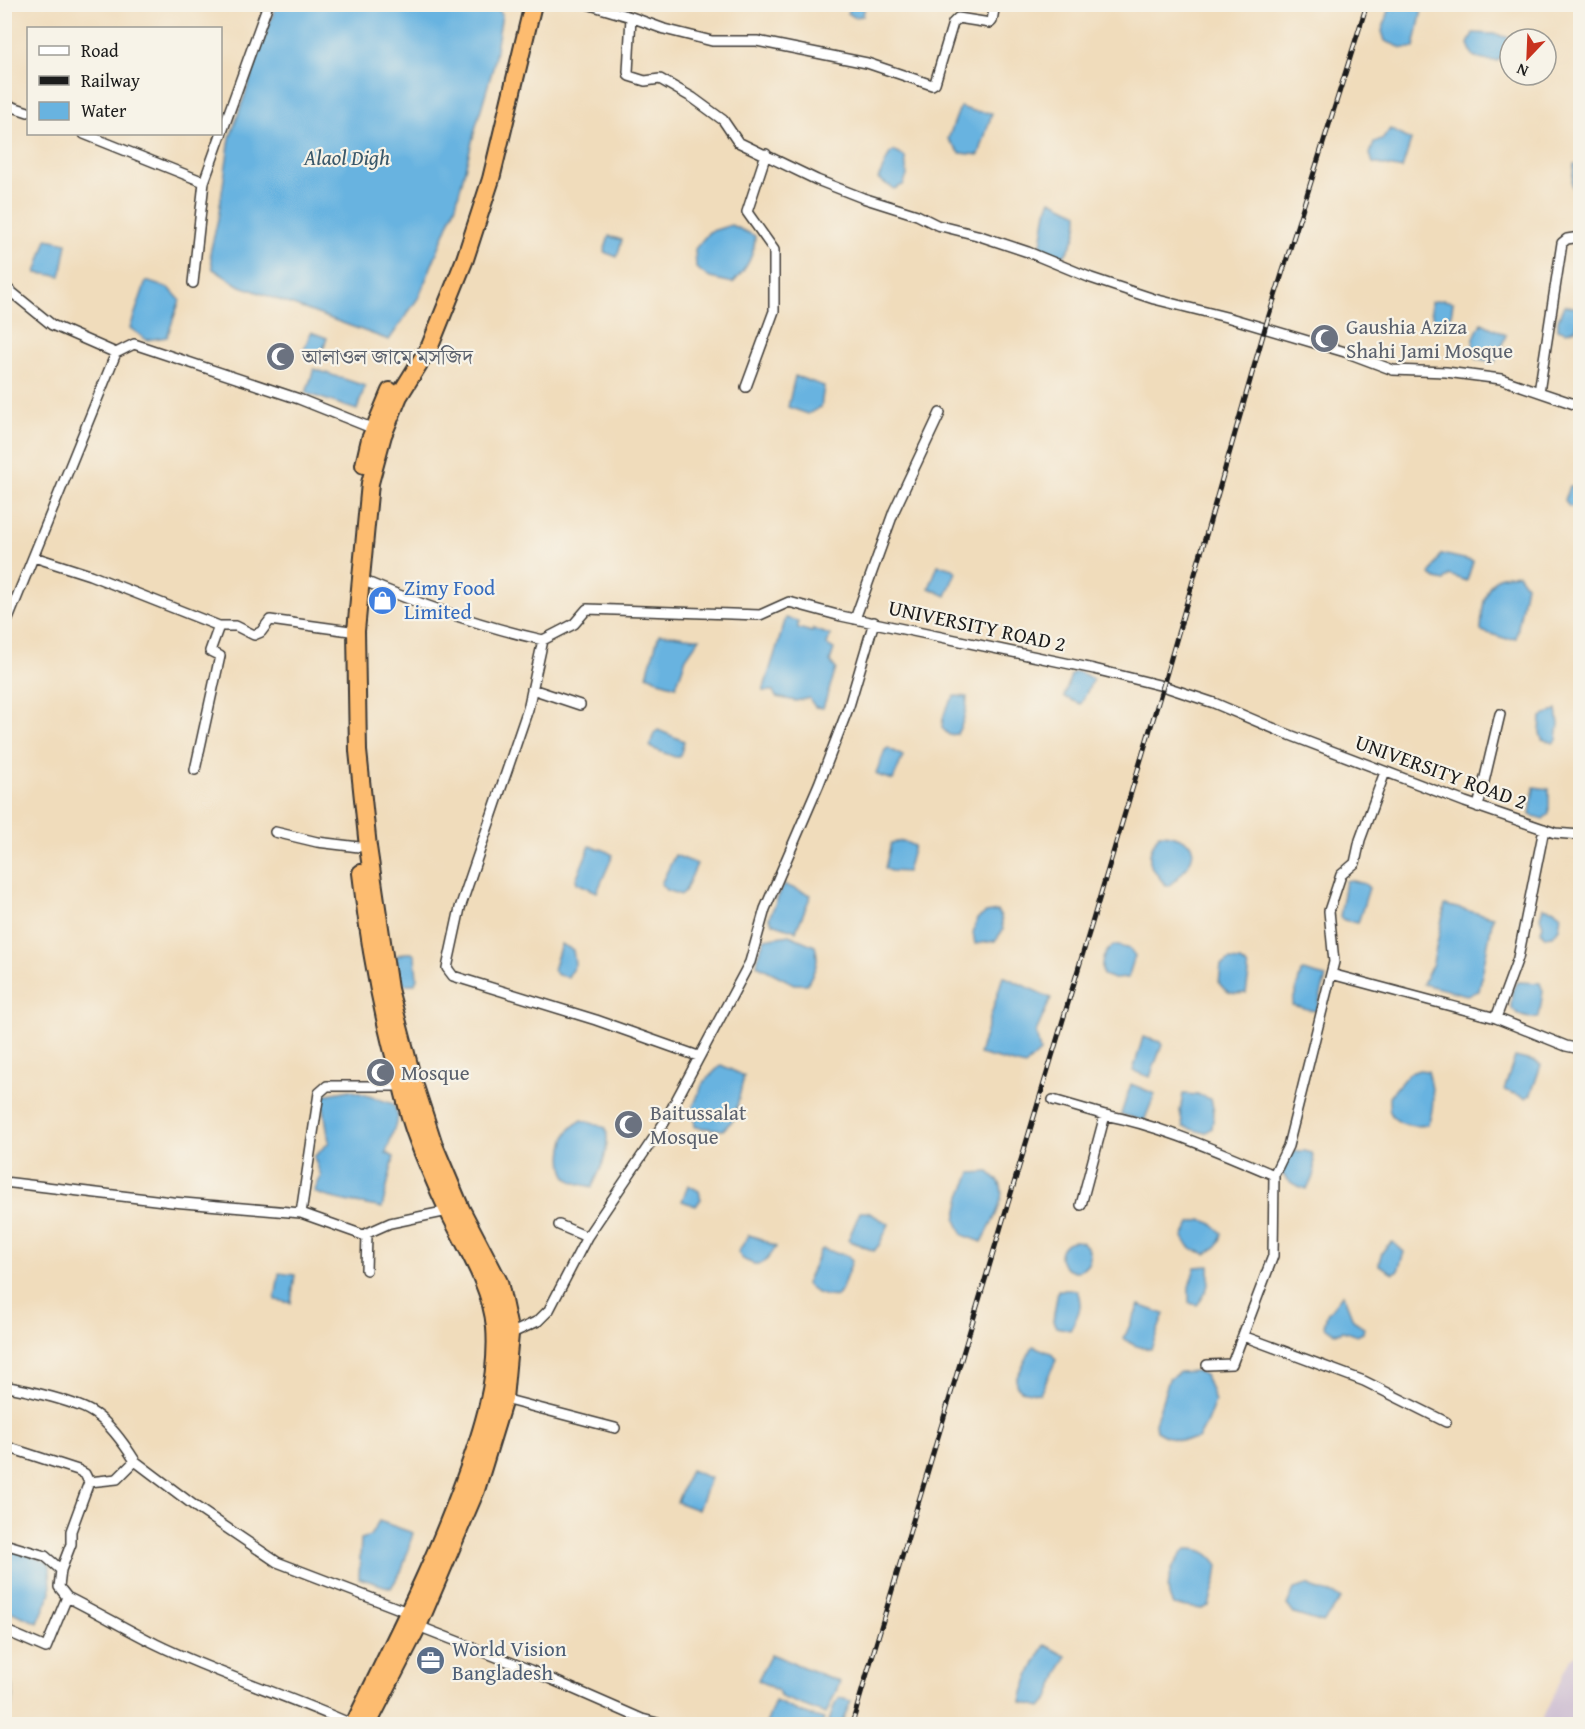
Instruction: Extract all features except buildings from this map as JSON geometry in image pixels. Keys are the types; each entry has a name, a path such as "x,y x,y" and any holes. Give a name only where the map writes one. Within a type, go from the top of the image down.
{"highway":[{"path":"414,1620 475,1449 490,1396 494,1371 495,1326 490,1298 448,1211 415,1132 375,979 346,731 350,632 360,486 374,429 396,379 429,324 464,236 486,162 521,4"},
{"path":"363,1724 476,1490 504,1399 510,1334 499,1282 461,1209 434,1145 413,1080 389,989 368,847 358,751 356,631 370,483 383,435 399,396 430,346 465,259 491,179 533,4"}],"street":[{"path":"222,131 267,4"},
{"path":"587,4 619,9 664,29 712,41 757,40 867,63 932,85 935,83 953,23 958,18 990,23 995,4"},
{"path":"632,16 629,76 645,81 660,79 693,98 723,120 738,142 817,180 917,215 937,225 1028,252 1091,278 1154,299 1299,338 1393,370 1446,372 1500,379 1581,406"},
{"path":"4,104 27,112"},
{"path":"86,135 204,182"},
{"path":"193,283 204,182 221,135"},
{"path":"746,387 774,311 774,250 747,212 766,154"},
{"path":"1539,392 1562,243 1564,240 1581,237"},
{"path":"4,286 52,325 116,353"},
{"path":"4,629 116,353 134,344 299,399 374,429"},
{"path":"855,619 894,511 940,413"},
{"path":"34,557 90,575 219,626 236,626 254,635 261,632 270,620 350,632"},
{"path":"362,580 438,610 503,631 543,640 528,709 460,908 447,968 453,976 596,1020 698,1056"},
{"name":"UNIVERSITY ROAD 2","path":"543,640 574,624 587,609 760,615 789,602 855,619 1012,651 1163,686 1214,703 1282,732 1478,807 1556,833 1581,835"},
{"path":"510,1334 538,1321 549,1310 587,1237 664,1123 750,962 765,909 819,784 849,706 874,622"},
{"path":"195,770 220,656 210,651 219,626"},
{"path":"532,689 580,705"},
{"path":"1478,807 1500,714"},
{"path":"1207,1365 1232,1364 1273,1256 1274,1175 1288,1146 1334,962 1329,911 1341,875 1355,863 1360,840 1385,772"},
{"path":"1496,1018 1518,958 1544,829"},
{"path":"275,832 317,842 358,847"},
{"path":"1330,974 1496,1018 1566,1046 1581,1049"},
{"path":"301,1214 317,1097 320,1091 327,1086 402,1086"},
{"path":"1053,1101 1139,1123 1274,1175"},
{"path":"1082,1205 1105,1115"},
{"path":"4,1182 172,1202 301,1214 367,1235 390,1223 448,1211"},
{"path":"559,1225 587,1237"},
{"path":"366,1270 367,1235"},
{"path":"1243,1336 1364,1380 1446,1422"},
{"path":"4,1386 46,1396 94,1412 126,1447 135,1461 196,1507 277,1562 642,1719 661,1725"},
{"path":"504,1399 615,1428"},
{"path":"4,1446 78,1470 85,1474 89,1482 71,1531 71,1544 61,1570 59,1587 67,1597 156,1644 240,1679 363,1724"},
{"path":"89,1482 117,1479 135,1461"},
{"path":"4,1548 8,1545 45,1556 61,1570"},
{"path":"4,1630 46,1648 67,1597"}],"shaded area":[{"path":"1580,1650 1580,1724 1540,1724 1571,1658"}],"water":[{"name":"Alaol Digh","path":"494,4 502,14 493,68 456,205 419,297 389,340 238,285 213,269 210,253 218,219 230,138 276,5"},
{"path":"848,5 865,5 863,16 854,17 848,13"},
{"path":"1391,5 1423,5 1414,48 1402,48 1385,41 1382,31"},
{"path":"1473,33 1498,35 1498,60 1483,60 1473,56 1468,44"},
{"path":"960,107 992,113 979,155 960,153 948,139"},
{"path":"1390,129 1411,140 1402,169 1373,163 1370,154 1374,143 1382,140"},
{"path":"894,151 905,157 907,176 903,185 894,189 878,179 890,153"},
{"path":"1574,164 1580,164 1580,203 1577,201 1572,184"},
{"path":"1051,200 1078,213 1075,236 1064,256 1040,251 1046,211"},
{"path":"731,225 755,236 749,261 733,283 710,278 696,268 695,249 709,232"},
{"path":"609,236 622,240 617,257 604,252"},
{"path":"47,239 67,243 61,276 36,273"},
{"path":"146,281 170,289 180,300 167,337 147,340 130,328"},
{"path":"1443,300 1453,302 1451,317 1446,320 1434,320 1431,302"},
{"path":"1564,305 1578,308 1579,316 1576,329 1566,332 1558,329 1558,320"},
{"path":"1482,323 1506,335 1495,362 1476,359 1474,354 1473,341"},
{"path":"311,332 327,338 320,358 303,352"},
{"path":"314,369 365,386 357,410 306,393"},
{"path":"795,376 824,386 821,407 808,414 788,407"},
{"path":"1570,486 1576,486 1577,506 1569,507 1565,500"},
{"path":"1441,554 1473,561 1467,581 1449,575 1444,581 1430,575"},
{"path":"938,565 956,572 946,596 929,588"},
{"path":"1518,574 1526,585 1516,638 1507,639 1481,631 1484,601 1489,587 1499,577"},
{"path":"786,618 798,621 798,628 812,632 813,629 830,635 827,645 834,649 830,661 836,669 823,708 815,707 809,698 796,701 776,697 773,691 763,691"},
{"path":"659,634 700,638 686,658 676,686 647,675"},
{"path":"1074,672 1093,679 1081,704 1064,697"},
{"path":"955,696 967,697 966,707 957,734 949,735 942,728 943,719 947,707"},
{"path":"1557,710 1559,724 1557,739 1553,743 1542,739 1541,717"},
{"path":"658,730 684,741 680,757 651,748 654,733"},
{"path":"888,748 903,756 893,780 876,773 885,750"},
{"path":"1534,787 1549,789 1549,814 1543,819 1530,815"},
{"path":"1159,834 1179,838 1189,844 1192,849 1192,856 1185,870 1168,886 1162,882 1150,864 1151,850"},
{"path":"903,841 914,846 907,872 890,871 885,868 891,843"},
{"path":"590,846 613,855 597,892 577,883 576,879"},
{"path":"675,855 697,864 681,895 666,890 661,884"},
{"path":"1346,881 1365,884 1369,888 1358,923 1340,917"},
{"path":"785,885 811,895 796,931 772,923 769,918"},
{"path":"1445,905 1493,917 1479,991 1467,995 1423,984 1433,963"},
{"path":"1543,907 1555,910 1561,915 1559,928 1553,936 1545,937 1541,931 1543,925 1540,917"},
{"path":"997,911 1001,916 1003,930 995,941 975,944 973,933 977,919 986,913"},
{"path":"789,935 815,946 816,966 807,984 794,984 757,965 759,952 765,939"},
{"path":"561,944 573,950 575,964 568,977 558,975 553,970"},
{"path":"1114,945 1130,949 1135,956 1128,978 1114,979 1103,975 1103,958"},
{"path":"412,953 415,956 417,978 415,984 403,984 398,981 396,956"},
{"path":"1230,960 1240,961 1247,966 1249,974 1246,993 1231,993 1219,983 1221,965"},
{"path":"1303,971 1326,977 1317,1009 1314,1011 1292,1005"},
{"path":"1003,976 1051,998 1036,1032 1040,1052 1025,1066 979,1054"},
{"path":"1518,982 1540,983 1543,991 1539,1017 1523,1016 1511,1007 1512,991"},
{"path":"1143,1037 1160,1042 1162,1045 1150,1077 1133,1071"},
{"path":"1515,1057 1541,1065 1531,1094 1526,1098 1504,1090"},
{"path":"721,1065 744,1076 734,1119 723,1130 695,1127 693,1107 703,1083"},
{"path":"1419,1070 1428,1071 1433,1105 1427,1125 1417,1126 1401,1123 1393,1117 1389,1097 1408,1074"},
{"path":"1131,1084 1155,1094 1144,1121 1121,1114"},
{"path":"350,1090 394,1104 398,1117 386,1153 394,1157 382,1208 339,1200 314,1192 321,1176 314,1157 329,1142 322,1095"},
{"path":"1183,1094 1199,1095 1211,1099 1214,1112 1212,1128 1205,1133 1183,1127 1180,1111"},
{"path":"582,1120 606,1128 606,1152 592,1187 569,1179 562,1162 567,1134"},
{"path":"1295,1151 1312,1153 1314,1172 1306,1189 1291,1183 1280,1171"},
{"path":"989,1172 999,1182 1002,1196 982,1242 963,1235 956,1220 961,1196 971,1173"},
{"path":"688,1185 699,1191 701,1199 696,1206 682,1201"},
{"path":"860,1212 868,1212 889,1224 874,1251 848,1240"},
{"path":"1201,1220 1211,1223 1222,1233 1217,1245 1206,1254 1192,1248 1183,1237 1190,1223"},
{"path":"749,1235 776,1247 762,1263 754,1264 745,1260 738,1252"},
{"path":"1075,1241 1086,1245 1090,1256 1086,1267 1075,1271 1064,1267 1060,1256 1064,1245"},
{"path":"1393,1242 1404,1252 1398,1271 1393,1273 1379,1265 1383,1252"},
{"path":"823,1249 848,1256 852,1261 837,1296 820,1294 806,1284 820,1251"},
{"path":"1209,1266 1209,1282 1204,1296 1197,1305 1189,1303 1189,1287 1195,1267"},
{"path":"279,1273 295,1275 291,1303 275,1300"},
{"path":"1058,1290 1077,1290 1079,1296 1079,1311 1070,1330 1056,1327 1053,1321"},
{"path":"1343,1294 1353,1320 1364,1327 1363,1333 1357,1336 1343,1331 1333,1332 1324,1326 1327,1314"},
{"path":"1139,1305 1164,1314 1151,1349 1136,1346 1124,1338"},
{"path":"1033,1346 1051,1353 1056,1360 1040,1394 1021,1390 1016,1385 1016,1379"},
{"path":"1197,1371 1205,1375 1215,1401 1198,1439 1177,1440 1156,1431 1155,1423 1169,1379 1180,1372"},
{"path":"690,1470 710,1478 698,1510 677,1502"},
{"path":"379,1521 413,1533 402,1570 391,1588 359,1578 361,1539 370,1536"},
{"path":"14,1549 47,1562 50,1567 51,1592 38,1623 5,1609 4,1556 7,1550"},
{"path":"1186,1549 1205,1552 1218,1565 1209,1606 1202,1609 1173,1605 1170,1598 1168,1590 1170,1575"},
{"path":"1307,1585 1341,1599 1323,1623 1294,1614 1287,1605 1294,1589"},
{"path":"1045,1645 1066,1656 1049,1698 1041,1707 1021,1702 1027,1680"},
{"path":"771,1654 840,1682 826,1714 781,1697 778,1691 758,1680"},
{"path":"5,1679 11,1683 13,1698 5,1722"},
{"path":"840,1698 851,1701 841,1724 828,1724 835,1704"},
{"path":"775,1701 802,1713 824,1719 822,1724 766,1724"}],"railway":[{"path":"852,1724 1163,686 1265,328 1367,4"}],"place":[{"name":"Gaushia Aziza Shahi Jami Mosque","path":"1325,339"},
{"name":"আলাওল জামে মসজিদ","path":"281,357"},
{"name":"Zimy Food Limited","path":"383,600"},
{"name":"Mosque","path":"380,1073"},
{"name":"Baitussalat Mosque","path":"629,1125"},
{"name":"World Vision Bangladesh","path":"431,1661"}]}
